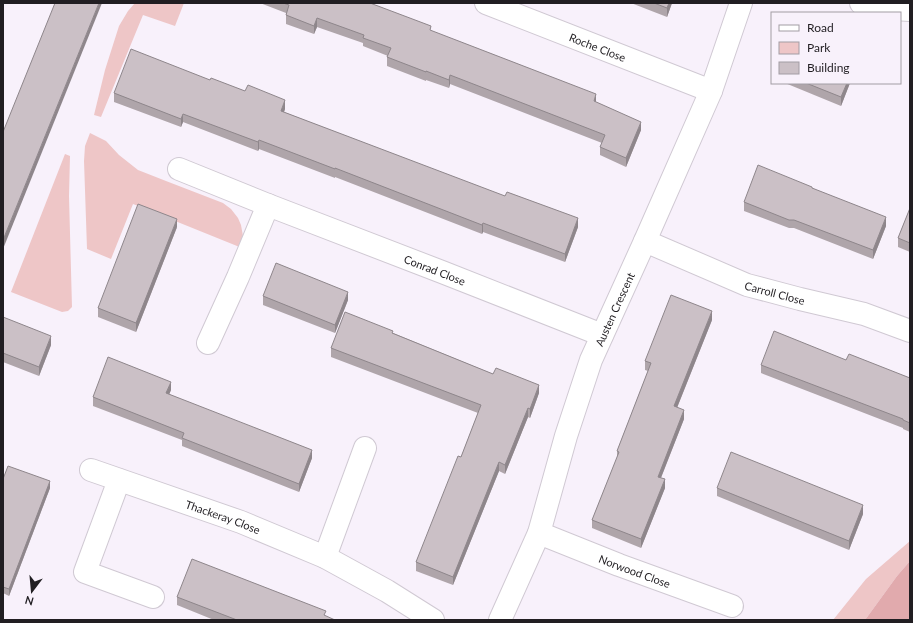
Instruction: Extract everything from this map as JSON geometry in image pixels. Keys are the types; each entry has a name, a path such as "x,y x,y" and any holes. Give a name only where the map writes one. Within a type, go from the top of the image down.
{"street":[{"name":"Roche Close","path":"486,3 711,91"},
{"name":"Austen Crescent","path":"500,620 539,533 566,436 591,360 711,91 741,3"},
{"path":"861,3 894,9 910,10"},
{"name":"Conrad Close","path":"179,169 602,335"},
{"path":"208,343 238,278 268,205"},
{"name":"Carroll Close","path":"645,241 747,285 864,314 910,331"},
{"path":"325,557 365,448"},
{"name":"Thackeray Close","path":"91,470 241,522 325,557 387,591 433,620"},
{"path":"118,480 85,572 153,597"},
{"name":"Norwood Close","path":"539,533 620,565 732,606"}],"green space":[{"path":"135,3 184,3 175,26 143,15 101,117 94,115 105,70 119,26"},
{"path":"90,133 106,141 119,155 138,170 223,203 231,209 241,225 243,236 242,248 133,204 111,259 87,249 84,161 85,146"},
{"path":"65,154 70,156 69,196 72,307 68,311 62,312 11,292"},
{"path":"910,541 910,561 897,576 865,620 833,620 866,579"}],"shaded area":[{"path":"910,561 910,620 865,620 897,576"}],"building":[{"path":"55,3 99,3 3,240 3,132"},
{"path":"283,3 370,3 431,26 430,30 596,94 594,101 641,122 626,158 600,147 605,135 450,75 449,80 387,57 391,48 363,38 364,35 317,18 314,26 286,15 289,5"},
{"path":"654,3 669,3 667,8"},
{"path":"131,49 210,80 211,78 245,91 248,85 285,100 281,111 505,196 507,192 578,218 565,254 483,223 482,225 259,140 258,142 183,114 181,119 114,93"},
{"path":"808,84 847,84 841,97"},
{"path":"758,165 886,217 873,250 744,202"},
{"path":"138,204 177,219 136,323 98,308"},
{"path":"910,208 910,243 898,238"},
{"path":"276,263 348,292 335,325 263,296"},
{"path":"671,295 712,311 674,406 684,410 658,477 665,479 641,539 592,520 619,452 617,451 651,363 645,361"},
{"path":"345,312 393,331 392,333 493,374 496,368 539,385 505,465 499,462 453,577 416,562 458,456 461,457 481,405 331,348"},
{"path":"3,317 51,336 39,367 3,353"},
{"path":"774,331 846,360 849,354 910,378 910,423 761,365"},
{"path":"108,357 171,382 166,393 312,450 299,484 182,438 184,433 93,397"},
{"path":"731,452 863,505 849,541 717,488"},
{"path":"8,466 50,481 9,589 3,587 3,479"},
{"path":"192,559 326,611 324,615 335,620 237,620 177,597"}]}
